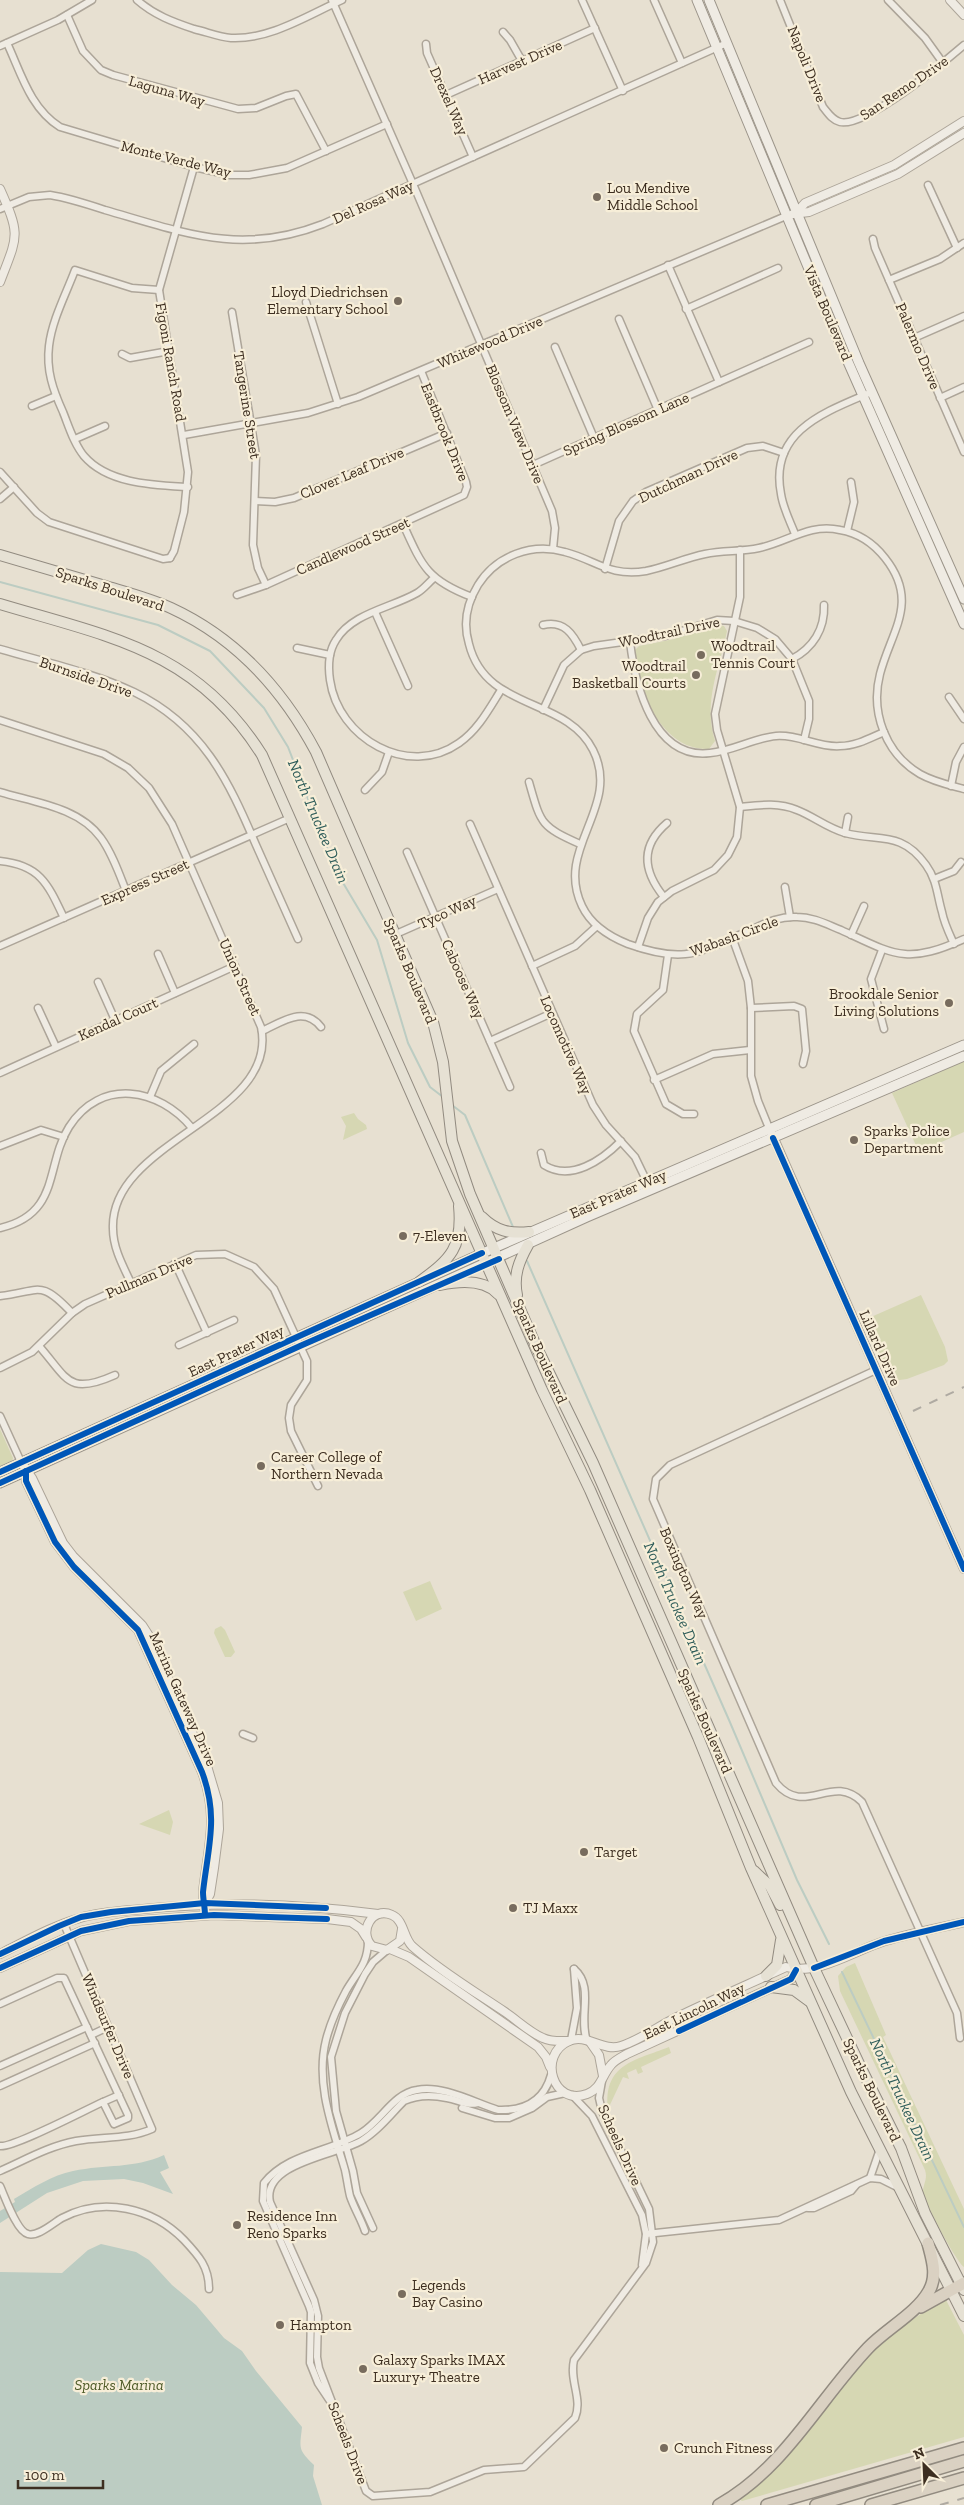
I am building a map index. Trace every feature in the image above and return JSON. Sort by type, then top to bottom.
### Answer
[{"type":"highway","points":[[719,2505],[750,2484],[779,2457],[857,2361],[891,2327],[922,2301],[932,2285],[934,2266],[928,2243]]},
{"type":"highway","points":[[891,2327],[960,2286]]},
{"type":"highway","points":[[767,2505],[964,2446]]},
{"type":"highway","points":[[816,2505],[964,2462]]},
{"type":"highway","points":[[871,2505],[964,2478]]},
{"type":"main road","name":"Vista Boulevard","points":[[697,0],[862,395],[964,624]]},
{"type":"main road","name":"Vista Boulevard","points":[[709,0],[796,213],[964,599]]},
{"type":"main road","name":"Sparks Boulevard","points":[[0,555],[141,596],[170,608],[225,640],[252,664],[288,704],[316,752],[433,1022],[446,1086],[450,1126],[460,1168],[479,1214],[567,1411],[593,1463],[814,1968],[868,2084],[902,2148],[925,2213],[960,2286],[964,2316]]},
{"type":"main road","name":"Sparks Boulevard","points":[[0,604],[127,642],[165,660],[204,686],[232,714],[254,742],[272,774],[527,1355],[636,1596],[725,1799],[751,1868],[796,1970],[901,2191],[928,2243],[960,2286]]},
{"type":"main road","name":"East Prater Way","points":[[0,1472],[298,1342],[440,1285],[499,1259],[769,1128],[964,1045]]},
{"type":"main road","name":"East Prater Way","points":[[0,1483],[298,1342],[419,1282],[529,1232],[773,1138],[964,1056]]},
{"type":"main road","points":[[419,1282],[442,1264],[458,1244],[460,1223],[458,1198]]},
{"type":"main road","points":[[479,1214],[498,1229],[518,1233],[529,1232]]},
{"type":"main road","points":[[520,1308],[516,1278],[518,1265],[528,1245]]},
{"type":"main road","points":[[440,1285],[463,1282],[488,1286],[504,1302]]},
{"type":"main road","points":[[527,1355],[534,1358],[553,1396],[567,1411]]},
{"type":"main road","points":[[636,1596],[649,1609],[687,1698],[705,1720]]},
{"type":"main road","points":[[751,1868],[770,1886],[806,1962],[814,1968]]},
{"type":"main road","points":[[766,1976],[777,1965],[781,1950],[781,1937]]},
{"type":"main road","points":[[772,1988],[794,1990],[812,2003]]},
{"type":"street","points":[[0,46],[67,15],[92,0]]},
{"type":"street","points":[[137,0],[152,12],[176,23],[220,36],[241,38],[273,31],[333,2],[342,0]]},
{"type":"street","points":[[582,0],[623,91]]},
{"type":"street","points":[[654,0],[682,64]]},
{"type":"street","name":"Napoli Drive","points":[[780,0],[823,107],[832,118],[840,122]]},
{"type":"street","points":[[888,0],[925,38],[943,62]]},
{"type":"street","points":[[950,0],[964,15]]},
{"type":"street","name":"Blossom View Drive","points":[[333,2],[533,465],[554,519],[553,549]]},
{"type":"street","name":"Laguna Way","points":[[67,15],[88,58],[108,74],[238,109],[256,108],[296,94],[326,151]]},
{"type":"street","name":"Harvest Drive","points":[[446,95],[595,28]]},
{"type":"street","points":[[503,32],[522,61]]},
{"type":"street","name":"Del Rosa Way","points":[[4,208],[29,197],[50,195],[175,230],[230,240],[277,238],[316,227],[623,91],[727,42]]},
{"type":"street","name":"Monte Verde Way","points":[[7,43],[33,101],[52,122],[68,130],[194,167],[230,175],[261,174],[287,168],[387,124]]},
{"type":"street","name":"Drexel Way","points":[[426,44],[428,53],[473,157]]},
{"type":"street","name":"San Remo Drive","points":[[840,122],[854,122],[866,117],[964,45]]},
{"type":"street","points":[[796,213],[805,203],[902,161],[964,121]]},
{"type":"street","points":[[786,216],[809,212],[898,174],[964,133]]},
{"type":"street","name":"Figoni Ranch Road","points":[[14,487],[37,513],[53,524],[171,560],[182,521],[188,486],[184,435],[159,290],[194,167]]},
{"type":"street","points":[[928,185],[957,248]]},
{"type":"street","points":[[0,189],[4,208],[14,221],[16,235],[0,282]]},
{"type":"street","name":"Whitewood Drive","points":[[184,435],[308,413],[338,404],[421,372],[786,216]]},
{"type":"street","name":"Palermo Drive","points":[[874,239],[889,280],[964,452]]},
{"type":"street","points":[[889,280],[940,259],[964,243]]},
{"type":"street","points":[[668,265],[719,382]]},
{"type":"street","points":[[686,309],[778,268]]},
{"type":"street","points":[[159,290],[132,288],[75,270],[49,344],[48,367],[56,396],[74,440],[84,456],[106,472],[144,484],[188,486]]},
{"type":"street","points":[[306,302],[338,404]]},
{"type":"street","name":"Tangerine Street","points":[[232,312],[256,455],[253,545],[256,562],[266,585]]},
{"type":"street","points":[[914,338],[964,316]]},
{"type":"street","points":[[619,319],[658,410]]},
{"type":"street","name":"Spring Blossom Lane","points":[[533,465],[810,342]]},
{"type":"street","points":[[556,347],[594,438]]},
{"type":"street","points":[[122,354],[130,358],[169,351]]},
{"type":"street","name":"Eastbrook Drive","points":[[421,372],[466,482],[467,492]]},
{"type":"street","points":[[940,398],[964,386]]},
{"type":"street","points":[[795,534],[780,489],[780,473],[784,453],[795,434],[809,422],[872,391]]},
{"type":"street","points":[[32,406],[56,396]]},
{"type":"street","points":[[74,440],[105,426]]},
{"type":"street","name":"Clover Leaf Drive","points":[[255,501],[275,502],[294,498],[447,433]]},
{"type":"street","name":"Dutchman Drive","points":[[606,569],[622,514],[639,496],[748,448],[763,446],[784,453]]},
{"type":"street","points":[[0,472],[14,487],[0,499]]},
{"type":"street","points":[[847,532],[854,502],[851,482]]},
{"type":"street","name":"Candlewood Street","points":[[237,595],[266,585],[457,500],[467,492]]},
{"type":"street","points":[[403,524],[421,562],[434,578],[452,589],[472,597]]},
{"type":"street","name":"Wabash Circle","points":[[964,789],[930,780],[910,767],[894,750],[884,732],[878,711],[877,689],[882,667],[899,624],[900,591],[894,572],[883,555],[867,541],[847,532],[826,528],[795,534],[762,548],[709,553],[643,571],[620,572],[606,569],[573,554],[553,549],[522,551],[504,559],[482,579],[472,597],[466,626],[470,648],[478,668],[501,690],[560,717],[578,729],[591,746],[599,765],[600,796],[580,844],[575,864],[575,883],[580,903],[597,926],[614,938],[668,955],[696,952],[771,921],[790,917],[812,918],[882,950],[902,955],[919,955],[964,940]]},
{"type":"street","points":[[638,947],[648,918],[664,897],[706,876],[721,863],[737,837],[740,807],[723,751],[715,714],[740,597],[740,550]]},
{"type":"street","points":[[434,578],[418,593],[347,626],[336,640],[330,655],[330,685],[339,709],[361,736],[389,752],[422,756],[450,749],[474,730],[501,690]]},
{"type":"street","points":[[792,659],[804,652],[812,644],[824,617],[824,605]]},
{"type":"street","points":[[375,612],[408,686]]},
{"type":"street","name":"Woodtrail Drive","points":[[581,650],[594,646],[665,636],[712,621],[734,621],[757,628],[775,639],[792,659],[808,702],[809,719],[804,740]]},
{"type":"street","points":[[542,710],[564,665],[581,650],[568,629],[555,624],[543,626]]},
{"type":"street","points":[[630,642],[637,686],[663,735],[673,744],[687,751],[704,754],[723,751],[777,736],[839,746],[855,744],[884,732]]},
{"type":"street","points":[[297,648],[330,655]]},
{"type":"street","name":"Burnside Drive","points":[[0,649],[116,685],[148,699],[189,730],[214,758],[232,789],[298,938]]},
{"type":"street","points":[[949,697],[964,719]]},
{"type":"street","name":"Union Street","points":[[0,720],[90,748],[128,768],[158,799],[189,863],[262,1031],[262,1053],[252,1078],[239,1092],[136,1173],[118,1198],[113,1218],[114,1239],[131,1283]]},
{"type":"street","points":[[951,786],[956,762],[964,747]]},
{"type":"street","points":[[365,790],[382,772],[389,752]]},
{"type":"street","points":[[529,782],[539,815],[546,826],[580,844]]},
{"type":"street","points":[[0,792],[68,812],[86,822],[106,845],[126,891]]},
{"type":"street","points":[[740,807],[767,804],[787,806],[845,833],[886,838],[903,845],[920,857],[934,879],[944,919],[954,944]]},
{"type":"street","points":[[845,833],[848,817]]},
{"type":"street","name":"Express Street","points":[[0,946],[290,818]]},
{"type":"street","points":[[664,897],[651,879],[647,860],[658,830],[667,823]]},
{"type":"street","name":"Locomotive Way","points":[[470,824],[593,1106],[606,1126],[635,1157],[649,1186]]},
{"type":"street","name":"Caboose Way","points":[[407,852],[510,1087]]},
{"type":"street","points":[[0,861],[27,866],[40,876],[52,892],[64,918]]},
{"type":"street","points":[[934,879],[954,871],[961,862]]},
{"type":"street","points":[[785,887],[790,917]]},
{"type":"street","name":"Tyco Way","points":[[396,934],[498,890]]},
{"type":"street","points":[[851,935],[864,906]]},
{"type":"street","points":[[532,966],[575,946],[597,926]]},
{"type":"street","name":"Lillard Drive","points":[[732,937],[745,968],[751,1008],[750,1050],[754,1089],[773,1138],[964,1569]]},
{"type":"street","points":[[882,950],[871,979],[884,1029]]},
{"type":"street","points":[[158,954],[175,993]]},
{"type":"street","points":[[668,955],[663,990],[655,1000],[640,1010],[634,1025],[636,1037],[654,1080],[670,1108],[683,1114],[694,1114]]},
{"type":"street","name":"Kendal Court","points":[[0,1072],[235,966]]},
{"type":"street","points":[[98,982],[116,1020]]},
{"type":"street","points":[[751,1008],[794,1006],[802,1009],[806,1051],[803,1064]]},
{"type":"street","points":[[38,1008],[56,1047]]},
{"type":"street","points":[[490,1041],[552,1013]]},
{"type":"street","points":[[262,1031],[297,1016],[308,1017],[321,1027]]},
{"type":"street","points":[[150,1097],[161,1071],[194,1044]]},
{"type":"street","points":[[654,1080],[713,1054],[750,1050]]},
{"type":"street","points":[[0,1228],[21,1220],[42,1200],[51,1182],[64,1137],[77,1116],[102,1099],[130,1094],[150,1097],[176,1110],[192,1128]]},
{"type":"street","points":[[0,1146],[42,1130],[64,1137]]},
{"type":"street","points":[[541,1153],[544,1165],[549,1168],[559,1170],[578,1169],[603,1158],[621,1142]]},
{"type":"street","name":"Pullman Drive","points":[[0,1368],[23,1357],[39,1346],[72,1313],[86,1304],[175,1263],[206,1253],[225,1254],[245,1261],[268,1281],[307,1361],[308,1374],[305,1386],[291,1405],[289,1424],[312,1477],[318,1486]]},
{"type":"street","points":[[175,1263],[207,1333]]},
{"type":"street","points":[[0,1296],[44,1289],[55,1295],[72,1313]]},
{"type":"street","points":[[180,1345],[234,1320]]},
{"type":"street","points":[[39,1346],[73,1383],[90,1385],[115,1375]]},
{"type":"street","name":"Boxington Way","points":[[876,1370],[670,1465],[656,1479],[653,1499],[776,1783],[786,1792],[798,1797],[814,1796],[826,1791],[839,1790],[858,1797],[866,1807],[957,2013],[960,2038]]},
{"type":"street","points":[[0,1416],[22,1462]]},
{"type":"street","name":"Marina Gateway Drive","points":[[22,1462],[26,1471],[26,1481],[55,1542],[74,1567],[118,1607],[138,1630],[202,1772],[210,1795],[212,1808],[211,1846],[203,1894],[205,1916]]},
{"type":"street","points":[[243,1734],[254,1738]]},
{"type":"street","points":[[0,1954],[81,1917],[111,1912],[204,1903],[326,1908],[388,1914],[395,1917],[410,1944],[537,2035],[550,2040],[577,2039],[589,2041]]},
{"type":"street","points":[[365,2231],[337,2146],[324,2089],[323,2061],[326,2040],[345,1992],[367,1959],[368,1923],[378,1914]]},
{"type":"street","points":[[0,1968],[90,1928],[129,1921],[205,1916],[326,1919],[351,1922],[361,1929],[375,1948],[389,1949],[409,1956],[538,2047],[546,2058],[560,2089],[568,2094]]},
{"type":"street","name":"East Lincoln Way","points":[[589,2041],[610,2047],[624,2045],[675,2018],[786,1967],[796,1970],[814,1968],[881,1942],[964,1922]]},
{"type":"street","name":"Windsurfer Drive","points":[[0,2171],[60,2145],[89,2139],[126,2138],[152,2129],[64,1924]]},
{"type":"street","points":[[373,2228],[354,2194],[346,2144],[336,2111],[332,2080],[333,2048],[345,2013],[365,1974],[373,1962],[400,1941],[402,1929]]},
{"type":"street","points":[[333,2406],[313,2374],[310,2364],[311,2312],[293,2262],[278,2230],[274,2227],[263,2201],[264,2183],[280,2167],[346,2144],[363,2132],[401,2096],[419,2093],[449,2093],[498,2110],[518,2109],[543,2093],[547,2090],[557,2051],[570,2040],[577,2008],[574,1969],[579,1974],[585,1989],[586,2003],[583,2021],[589,2041],[599,2055],[603,2079],[594,2090],[587,2094],[547,2097],[519,2114],[495,2118],[419,2093]]},
{"type":"street","name":"East Lincoln Way","points":[[603,2079],[610,2065],[627,2054],[791,1979],[796,1970]]},
{"type":"street","points":[[0,2004],[61,1977],[64,1978],[128,2118],[114,2124],[111,2122],[103,2102]]},
{"type":"street","points":[[0,2066],[87,2026]]},
{"type":"street","points":[[91,2035],[108,2027]]},
{"type":"street","points":[[0,2086],[94,2043]]},
{"type":"street","name":"Scheels Drive","points":[[337,2146],[274,2179],[269,2189],[270,2202],[293,2262],[316,2306],[318,2363],[333,2406],[359,2466],[366,2491],[373,2496],[430,2492],[484,2470],[524,2467],[574,2418],[578,2406],[572,2377],[574,2360],[650,2254],[654,2234],[649,2209],[602,2112],[599,2098],[603,2079]]},
{"type":"street","name":"Scheels Drive","points":[[568,2094],[592,2116],[642,2214],[646,2234],[642,2265]]},
{"type":"street","points":[[0,2146],[5,2147],[119,2095]]},
{"type":"street","points":[[435,2098],[447,2098],[469,2106],[478,2103]]},
{"type":"street","points":[[870,2178],[880,2149]]},
{"type":"street","points":[[646,2234],[768,2223],[806,2208],[870,2178],[892,2182],[901,2191]]},
{"type":"street","points":[[0,2186],[21,2230],[28,2234],[35,2233],[62,2218],[82,2210],[112,2207],[134,2210],[168,2226],[190,2246],[207,2268],[209,2289]]},
{"type":"green space","points":[[719,625],[724,626],[727,631],[711,699],[712,726],[715,741],[709,749],[692,747],[678,740],[665,729],[655,715],[646,699],[640,682],[635,650],[639,646],[674,639]]},
{"type":"green space","points":[[964,1061],[964,1132],[919,1152],[892,1093]]},
{"type":"green space","points":[[354,1113],[366,1125],[367,1129],[343,1140],[346,1126],[341,1117]]},
{"type":"green space","points":[[921,1295],[945,1347],[948,1361],[944,1365],[907,1379],[892,1381],[886,1375],[862,1321]]},
{"type":"green space","points":[[0,1429],[13,1458],[12,1462],[0,1469]]},
{"type":"green space","points":[[430,1581],[442,1609],[416,1621],[403,1592]]},
{"type":"green space","points":[[221,1626],[225,1630],[235,1652],[231,1657],[225,1657],[214,1633],[215,1629]]},
{"type":"green space","points":[[169,1810],[173,1822],[170,1835],[139,1824]]},
{"type":"green space","points":[[855,1963],[886,2035],[883,2037],[964,2209],[964,2267],[934,2219],[923,2192],[926,2176],[925,2170],[840,1991],[838,1976],[846,1967]]},
{"type":"green space","points":[[669,2047],[671,2053],[641,2067],[643,2072],[638,2074],[636,2069],[627,2073],[629,2079],[623,2077],[608,2109],[608,2094],[616,2073],[634,2060]]},
{"type":"green space","points":[[945,2298],[964,2335],[964,2437],[742,2501],[739,2499],[758,2483],[792,2448],[869,2356],[906,2325]]},
{"type":"shaded area","points":[[164,2155],[169,2168],[160,2172],[173,2194],[143,2183],[124,2179],[83,2181],[47,2193],[0,2223],[0,2211],[15,2202],[14,2199],[43,2182],[73,2171],[130,2164]]},
{"type":"shaded area","name":"Sparks Marina","points":[[101,2244],[136,2252],[149,2260],[172,2285],[196,2305],[224,2338],[242,2351],[302,2427],[301,2448],[314,2465],[313,2476],[322,2505],[0,2505],[0,2272],[62,2273],[88,2250]]},
{"type":"waterway","name":"North Truckee Drain","points":[[0,582],[158,625],[210,651],[264,708],[288,747],[336,871],[377,940],[408,1043],[430,1087],[443,1097]]},
{"type":"waterway","name":"North Truckee Drain","points":[[452,1105],[465,1115],[513,1227]]},
{"type":"waterway","name":"North Truckee Drain","points":[[527,1261],[729,1720],[797,1880],[829,1944]]},
{"type":"waterway","name":"North Truckee Drain","points":[[842,1972],[964,2227]]},
{"type":"railway","points":[[913,1411],[964,1387]]},
{"type":"railway","points":[[940,2505],[964,2498]]},
{"type":"cycle path","points":[[773,1138],[964,1569]]},
{"type":"cycle path","points":[[0,1472],[482,1253]]},
{"type":"cycle path","points":[[0,1483],[300,1346],[499,1259]]},
{"type":"cycle path","points":[[26,1471],[26,1481],[55,1542],[74,1567],[138,1630],[202,1772],[210,1803],[211,1818],[211,1832],[203,1892],[205,1915]]},
{"type":"cycle path","points":[[0,1954],[81,1917],[111,1912],[205,1903],[326,1908]]},
{"type":"cycle path","points":[[0,1968],[81,1931],[129,1921],[214,1915],[327,1919]]},
{"type":"cycle path","points":[[814,1968],[884,1941],[964,1922]]},
{"type":"cycle path","points":[[679,2031],[791,1979],[796,1970]]},
{"type":"place","name":"Lou Mendive Middle School","points":[[597,197]]},
{"type":"place","name":"Lloyd Diedrichsen Elementary School","points":[[398,301]]},
{"type":"place","name":"Woodtrail Tennis Court","points":[[701,655]]},
{"type":"place","name":"Woodtrail Basketball Courts","points":[[696,675]]},
{"type":"place","name":"Brookdale Senior Living Solutions","points":[[949,1003]]},
{"type":"place","name":"Sparks Police Department","points":[[854,1140]]},
{"type":"place","name":"7-Eleven","points":[[403,1236]]},
{"type":"place","name":"Career College of Northern Nevada","points":[[261,1466]]},
{"type":"place","name":"Target","points":[[584,1852]]},
{"type":"place","name":"TJ Maxx","points":[[513,1908]]},
{"type":"place","name":"Residence Inn Reno Sparks","points":[[237,2225]]},
{"type":"place","name":"Legends Bay Casino","points":[[402,2294]]},
{"type":"place","name":"Hampton","points":[[280,2325]]},
{"type":"place","name":"Galaxy Sparks IMAX Luxury+ Theatre","points":[[363,2369]]},
{"type":"place","name":"Crunch Fitness","points":[[664,2448]]}]
